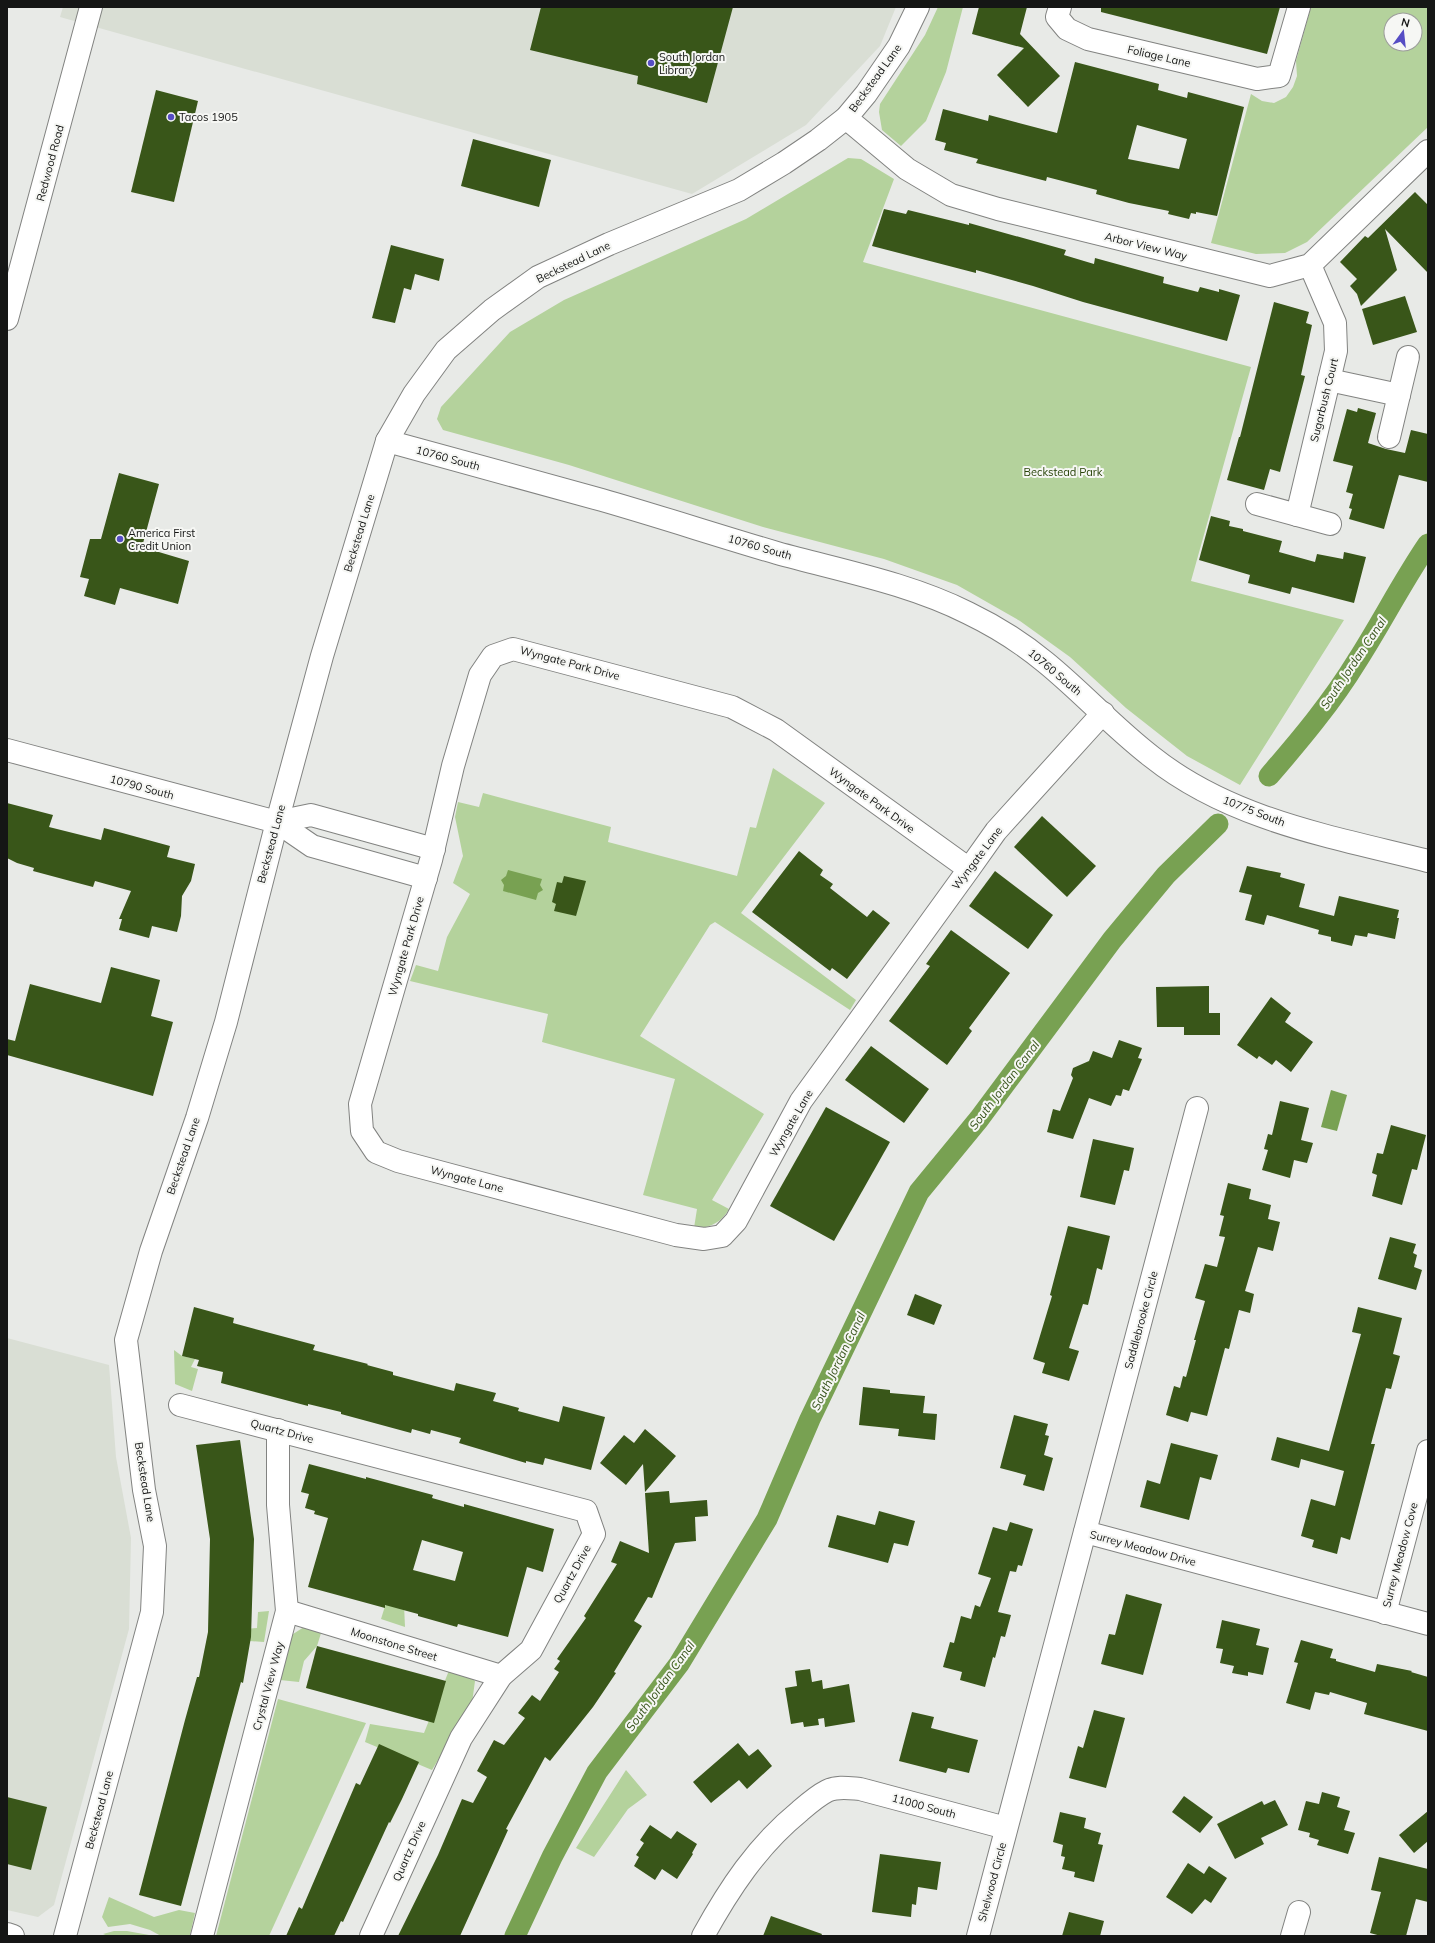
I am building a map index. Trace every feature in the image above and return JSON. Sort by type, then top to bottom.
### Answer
[{"type":"street","name":"Redwood Road","points":[[7,319],[91,7]]},
{"type":"street","name":"Beckstead Lane","points":[[65,1936],[152,1612],[155,1546],[144,1490],[126,1340],[151,1251],[213,1065],[322,656],[387,441],[414,394],[446,350],[492,310],[526,285],[538,277],[608,244],[739,190],[784,163],[818,140],[846,118],[866,94],[899,46],[918,7]]},
{"type":"street","name":"Foliage Lane","points":[[1060,7],[1057,17],[1067,30],[1088,39],[1257,79],[1279,76],[1299,7]]},
{"type":"street","name":"Arbor View Way","points":[[846,118],[907,169],[951,195],[998,209],[1270,276],[1310,264],[1424,162]]},
{"type":"street","name":"Sugarbush Court","points":[[1297,515],[1336,351],[1335,323],[1310,264]]},
{"type":"street","points":[[1389,437],[1408,357]]},
{"type":"street","points":[[1329,380],[1399,395]]},
{"type":"street","name":"10760 South","points":[[387,441],[604,501],[778,553],[887,582],[928,596],[968,613],[1006,634],[1044,660],[1103,713]]},
{"type":"street","points":[[1257,504],[1330,524]]},
{"type":"street","name":"Wyngate Park Drive","points":[[362,1131],[360,1104],[434,849],[452,766],[480,675],[493,656],[513,649],[732,706],[776,730],[969,869]]},
{"type":"street","name":"10775 South","points":[[1103,713],[1152,757],[1177,775],[1231,804],[1259,816],[1295,827],[1428,861]]},
{"type":"street","name":"Wyngate Lane","points":[[362,1131],[376,1152],[398,1161],[676,1235],[704,1239],[722,1236],[736,1221],[801,1101],[996,831],[1103,713]]},
{"type":"street","name":"10790 South","points":[[7,750],[277,822],[312,846],[426,878]]},
{"type":"street","name":"10790 South","points":[[277,822],[311,815],[434,849]]},
{"type":"street","name":"Saddlebrooke Circle","points":[[1085,1532],[1198,1108]]},
{"type":"street","name":"Quartz Drive","points":[[180,1405],[586,1511],[594,1534],[530,1650],[501,1676],[461,1738],[371,1936]]},
{"type":"street","name":"Crystal View Way","points":[[202,1936],[287,1611],[278,1505],[278,1430]]},
{"type":"street","name":"Surrey Meadow Cove","points":[[1385,1613],[1428,1451]]},
{"type":"street","name":"Surrey Meadow Drive","points":[[1006,1828],[1085,1532],[1428,1624]]},
{"type":"street","name":"Moonstone Street","points":[[287,1611],[501,1676]]},
{"type":"street","name":"11000 South","points":[[702,1936],[724,1897],[752,1858],[783,1825],[827,1791],[840,1787],[860,1789],[1006,1828]]},
{"type":"street","name":"Shelwood Circle","points":[[978,1936],[1006,1828]]},
{"type":"street","points":[[1292,1936],[1299,1912]]},
{"type":"street","points":[[7,1934],[13,1936]]},
{"type":"shaded area","points":[[63,7],[896,7],[880,46],[806,125],[692,194],[60,17]]},
{"type":"shaded area","points":[[508,870],[542,879],[540,885],[543,890],[538,893],[536,900],[503,891],[504,885],[501,880],[506,876]]},
{"type":"shaded area","points":[[1331,1090],[1347,1095],[1337,1131],[1321,1127]]},
{"type":"shaded area","points":[[7,1338],[109,1365],[116,1457],[131,1538],[129,1629],[54,1905],[38,1917],[7,1910]]},
{"type":"green space","points":[[938,7],[963,7],[946,72],[926,121],[901,146],[882,130],[879,112],[880,104],[925,35]]},
{"type":"green space","points":[[1311,7],[1428,7],[1428,127],[1307,242],[1285,253],[1256,254],[1211,243],[1251,94],[1262,101],[1274,103],[1286,97],[1293,87],[1297,76],[1296,61]]},
{"type":"green space","name":"Beckstead Park","points":[[848,158],[861,159],[894,179],[863,262],[1251,367],[1191,581],[1344,620],[1240,785],[1187,756],[1126,708],[1070,657],[1020,621],[957,585],[884,559],[763,527],[569,465],[443,430],[437,419],[441,407],[510,332],[564,300],[746,219]]},
{"type":"green space","points":[[773,768],[825,803],[741,913],[856,1000],[850,1010],[715,922],[710,925],[640,1036],[764,1114],[712,1200],[729,1209],[726,1214],[719,1221],[710,1226],[694,1228],[697,1209],[643,1195],[675,1079],[542,1042],[548,1014],[410,981],[416,965],[438,971],[447,937],[470,894],[453,883],[463,856],[455,817],[458,802],[479,807],[483,793],[611,827],[608,842],[737,876],[750,827],[756,828]]},
{"type":"green space","points":[[174,1350],[182,1356],[195,1359],[191,1367],[198,1369],[192,1391],[175,1384]]},
{"type":"green space","points":[[387,1600],[404,1605],[405,1627],[381,1619]]},
{"type":"green space","points":[[269,1611],[264,1642],[236,1640],[236,1630],[257,1628],[258,1612]]},
{"type":"green space","points":[[304,1627],[322,1630],[317,1646],[304,1661],[299,1682],[280,1680],[290,1636]]},
{"type":"green space","points":[[450,1668],[466,1672],[475,1681],[472,1703],[432,1770],[365,1742],[370,1724],[424,1733]]},
{"type":"green space","points":[[278,1699],[366,1723],[269,1936],[216,1936]]},
{"type":"green space","points":[[626,1770],[647,1795],[628,1809],[594,1857],[576,1848]]},
{"type":"green space","points":[[109,1897],[154,1917],[179,1910],[195,1913],[190,1935],[161,1936],[150,1930],[130,1924],[108,1927],[102,1917]]},
{"type":"green space","points":[[114,1931],[127,1931],[149,1935],[108,1936],[103,1934]]},
{"type":"building","name":"South Jordan Library","points":[[541,7],[733,7],[707,103],[637,84],[638,76],[530,50]]},
{"type":"building","points":[[979,7],[1027,7],[1020,34],[1060,76],[1028,107],[997,75],[1024,48],[972,34]]},
{"type":"building","points":[[1101,7],[1280,7],[1267,54],[1101,12]]},
{"type":"building","points":[[1075,62],[1159,84],[1158,90],[1187,98],[1188,92],[1244,107],[1217,216],[1196,212],[1196,214],[1191,213],[1189,219],[1168,214],[1169,211],[1129,203],[1096,194],[1097,190],[1047,177],[1046,181],[976,163],[978,159],[944,150],[946,143],[935,140],[943,109],[988,121],[989,115],[1057,133]],"holes":[[[1137,125],[1187,139],[1179,169],[1128,159]]]},
{"type":"building","points":[[156,90],[198,101],[174,202],[131,192]]},
{"type":"building","points":[[473,139],[551,160],[539,207],[461,186]]},
{"type":"building","points":[[1415,192],[1428,205],[1428,273],[1385,229],[1397,270],[1361,306],[1357,294],[1350,286],[1357,279],[1340,262],[1365,236],[1368,238]]},
{"type":"building","points":[[884,209],[906,214],[908,210],[969,225],[969,223],[1066,250],[1064,255],[1094,264],[1095,258],[1164,277],[1163,283],[1198,292],[1200,287],[1219,292],[1219,289],[1240,295],[1227,341],[1083,302],[976,270],[976,273],[872,246]]},
{"type":"building","points":[[391,245],[444,259],[439,281],[415,274],[411,290],[404,288],[395,323],[372,318]]},
{"type":"building","points":[[1405,296],[1417,332],[1373,345],[1362,309]]},
{"type":"building","points":[[1274,302],[1309,312],[1306,323],[1312,325],[1301,375],[1305,376],[1280,472],[1270,469],[1264,490],[1227,480],[1240,437]]},
{"type":"building","points":[[1358,408],[1376,413],[1368,443],[1405,453],[1411,430],[1428,434],[1428,482],[1399,475],[1384,529],[1349,519],[1352,509],[1349,508],[1353,494],[1346,492],[1353,466],[1333,461],[1347,409],[1357,412]]},
{"type":"building","name":"America First Credit Union","points":[[119,473],[159,484],[142,547],[189,561],[178,604],[120,588],[115,605],[84,596],[89,579],[80,577],[90,539],[101,539]]},
{"type":"building","points":[[1211,516],[1230,521],[1229,526],[1243,529],[1243,531],[1282,541],[1279,552],[1315,562],[1317,554],[1343,559],[1344,552],[1366,557],[1354,603],[1292,587],[1290,594],[1248,583],[1250,575],[1199,560]]},
{"type":"building","points":[[7,803],[53,815],[49,827],[101,840],[104,828],[170,846],[167,857],[195,864],[191,881],[182,896],[181,916],[177,932],[152,926],[149,938],[119,930],[122,919],[119,919],[131,891],[95,881],[93,887],[74,882],[33,871],[34,868],[17,863],[7,858]]},
{"type":"building","points":[[1042,816],[1096,866],[1067,897],[1014,847]]},
{"type":"building","points":[[799,851],[823,870],[820,875],[833,884],[830,888],[867,917],[873,910],[890,923],[847,979],[832,968],[830,971],[752,912]]},
{"type":"building","points":[[1247,866],[1281,873],[1280,877],[1305,884],[1299,907],[1334,916],[1339,896],[1399,910],[1395,939],[1368,933],[1367,937],[1355,935],[1352,946],[1331,941],[1331,937],[1318,934],[1319,930],[1267,915],[1264,925],[1245,920],[1252,895],[1239,892]]},
{"type":"building","points":[[995,871],[1053,915],[1028,949],[969,906]]},
{"type":"building","points":[[564,876],[586,881],[576,916],[554,911],[556,904],[552,902],[557,882],[562,883]]},
{"type":"building","points":[[951,930],[1010,973],[969,1028],[972,1031],[947,1065],[889,1021],[930,966],[926,964]]},
{"type":"building","points":[[111,967],[160,980],[151,1016],[173,1022],[153,1096],[7,1055],[7,1039],[15,1041],[30,984],[101,1003]]},
{"type":"building","points":[[1209,986],[1209,1013],[1220,1013],[1220,1035],[1184,1035],[1184,1027],[1157,1027],[1156,987]]},
{"type":"building","points":[[1271,997],[1291,1013],[1285,1022],[1313,1042],[1291,1072],[1276,1060],[1272,1065],[1259,1056],[1257,1059],[1237,1045]]},
{"type":"building","points":[[1119,1040],[1142,1048],[1138,1058],[1142,1059],[1129,1091],[1123,1089],[1121,1096],[1116,1095],[1111,1106],[1089,1098],[1073,1139],[1047,1132],[1053,1109],[1060,1111],[1073,1078],[1071,1075],[1073,1068],[1089,1061],[1093,1051],[1112,1058]]},
{"type":"building","points":[[871,1046],[929,1089],[904,1123],[845,1080]]},
{"type":"building","points":[[1280,1101],[1309,1108],[1301,1140],[1313,1143],[1307,1163],[1294,1160],[1290,1178],[1262,1170],[1268,1150],[1264,1149],[1268,1134],[1272,1135]]},
{"type":"building","points":[[826,1107],[890,1142],[834,1241],[770,1206]]},
{"type":"building","points":[[1391,1125],[1426,1135],[1417,1170],[1412,1169],[1402,1205],[1372,1196],[1377,1175],[1372,1173],[1377,1153],[1383,1154]]},
{"type":"building","points":[[1093,1139],[1134,1148],[1129,1171],[1124,1170],[1115,1205],[1080,1197]]},
{"type":"building","points":[[1228,1183],[1251,1189],[1249,1199],[1271,1205],[1268,1219],[1280,1222],[1273,1251],[1258,1247],[1245,1291],[1254,1294],[1250,1313],[1239,1310],[1229,1349],[1225,1348],[1207,1416],[1191,1412],[1188,1422],[1166,1415],[1174,1386],[1180,1388],[1183,1376],[1186,1377],[1196,1340],[1194,1340],[1205,1301],[1195,1298],[1205,1264],[1217,1267],[1225,1237],[1219,1236],[1224,1216],[1220,1215]]},
{"type":"building","points":[[1068,1226],[1110,1236],[1102,1270],[1097,1268],[1088,1305],[1083,1304],[1069,1348],[1079,1351],[1069,1381],[1042,1373],[1045,1363],[1033,1359],[1052,1296],[1050,1295]]},
{"type":"building","points":[[1390,1237],[1416,1244],[1413,1253],[1417,1255],[1414,1267],[1422,1270],[1416,1290],[1378,1279]]},
{"type":"building","points":[[915,1294],[942,1305],[934,1325],[907,1315]]},
{"type":"building","points":[[194,1307],[234,1318],[233,1323],[315,1345],[313,1350],[368,1364],[367,1365],[393,1372],[393,1375],[454,1391],[456,1383],[496,1393],[493,1401],[519,1408],[518,1411],[559,1422],[563,1406],[605,1417],[591,1470],[545,1458],[543,1465],[526,1461],[526,1463],[459,1443],[461,1438],[431,1430],[430,1434],[412,1429],[411,1433],[341,1414],[341,1412],[308,1404],[308,1406],[221,1383],[223,1372],[197,1366],[199,1360],[182,1356]]},
{"type":"building","points":[[1358,1307],[1402,1318],[1393,1354],[1400,1356],[1391,1389],[1386,1388],[1371,1444],[1375,1444],[1350,1540],[1341,1537],[1337,1554],[1312,1547],[1314,1540],[1301,1536],[1311,1499],[1335,1506],[1344,1471],[1301,1459],[1299,1468],[1271,1460],[1277,1437],[1329,1451],[1361,1334],[1352,1332]]},
{"type":"building","points":[[863,1387],[890,1390],[890,1393],[925,1396],[923,1413],[937,1414],[935,1440],[898,1436],[899,1429],[859,1425]]},
{"type":"building","points":[[1014,1415],[1048,1424],[1045,1435],[1049,1436],[1044,1455],[1053,1458],[1044,1491],[1023,1485],[1026,1475],[1000,1468]]},
{"type":"building","points":[[645,1429],[676,1456],[645,1492],[643,1464],[626,1485],[600,1463],[624,1435],[634,1443]]},
{"type":"building","points":[[240,1440],[254,1539],[251,1637],[243,1683],[241,1682],[181,1906],[139,1895],[185,1720],[197,1677],[199,1677],[208,1632],[210,1539],[196,1445]]},
{"type":"building","points":[[1171,1443],[1218,1455],[1211,1480],[1200,1477],[1189,1520],[1140,1507],[1147,1480],[1160,1484]]},
{"type":"building","points":[[309,1464],[366,1479],[366,1477],[433,1495],[432,1498],[464,1507],[464,1504],[554,1529],[543,1572],[527,1567],[508,1637],[458,1624],[457,1627],[385,1605],[385,1608],[308,1587],[328,1518],[314,1514],[315,1511],[305,1508],[309,1494],[301,1492]],"holes":[[[422,1540],[463,1552],[455,1581],[413,1570]]]},
{"type":"building","points":[[669,1491],[670,1503],[707,1500],[708,1516],[695,1517],[696,1541],[675,1543],[652,1598],[648,1597],[634,1621],[642,1626],[614,1672],[616,1673],[593,1707],[550,1761],[545,1757],[506,1829],[508,1830],[460,1936],[398,1936],[438,1855],[462,1799],[473,1803],[487,1777],[477,1771],[494,1740],[504,1745],[525,1718],[518,1713],[532,1695],[540,1701],[559,1672],[554,1669],[560,1661],[557,1659],[586,1618],[584,1616],[617,1564],[611,1562],[620,1541],[649,1553],[645,1493]]},
{"type":"building","points":[[879,1511],[915,1521],[908,1546],[894,1543],[888,1563],[828,1547],[837,1515],[875,1525]]},
{"type":"building","points":[[1010,1522],[1033,1529],[1022,1566],[1018,1565],[1016,1572],[1010,1571],[998,1612],[1011,1615],[1005,1637],[1001,1636],[995,1658],[993,1657],[985,1687],[960,1680],[962,1672],[943,1667],[950,1642],[954,1643],[961,1616],[971,1619],[975,1605],[980,1607],[991,1578],[978,1574],[993,1527],[1007,1531]]},
{"type":"building","points":[[1126,1594],[1162,1604],[1143,1675],[1101,1664],[1109,1634],[1115,1635]]},
{"type":"building","points":[[1222,1620],[1260,1629],[1256,1645],[1269,1648],[1263,1675],[1248,1672],[1248,1676],[1232,1673],[1234,1666],[1220,1663],[1223,1649],[1216,1648]]},
{"type":"building","points":[[1301,1640],[1333,1649],[1330,1658],[1336,1659],[1336,1661],[1375,1672],[1377,1664],[1412,1671],[1411,1672],[1428,1677],[1428,1731],[1364,1714],[1367,1703],[1330,1692],[1329,1695],[1315,1692],[1310,1710],[1286,1703],[1298,1663],[1294,1662]]},
{"type":"building","points":[[317,1646],[446,1681],[434,1723],[306,1688]]},
{"type":"building","points":[[810,1669],[812,1682],[822,1680],[823,1689],[849,1684],[855,1722],[825,1727],[824,1718],[818,1719],[819,1725],[804,1727],[803,1722],[791,1724],[785,1688],[797,1686],[795,1671]]},
{"type":"building","points":[[1094,1710],[1125,1718],[1106,1788],[1069,1778],[1078,1746],[1083,1748]]},
{"type":"building","points":[[912,1712],[934,1717],[931,1728],[978,1740],[969,1773],[948,1768],[946,1773],[899,1761]]},
{"type":"building","points":[[738,1743],[749,1756],[758,1749],[772,1766],[747,1789],[739,1780],[711,1803],[693,1782]]},
{"type":"building","points":[[379,1744],[419,1762],[390,1823],[389,1822],[343,1922],[341,1921],[334,1936],[286,1936],[299,1907],[302,1909],[356,1783],[360,1785]]},
{"type":"building","points":[[1322,1792],[1340,1797],[1337,1807],[1350,1811],[1344,1830],[1355,1833],[1348,1854],[1317,1845],[1319,1840],[1309,1837],[1310,1833],[1298,1830],[1306,1801],[1319,1804]]},
{"type":"building","points":[[1184,1796],[1213,1817],[1200,1833],[1172,1812]]},
{"type":"building","points":[[7,1797],[47,1807],[31,1870],[7,1864]]},
{"type":"building","points":[[1275,1800],[1288,1825],[1261,1838],[1264,1844],[1235,1859],[1217,1824],[1262,1801],[1264,1805]]},
{"type":"building","points":[[1428,1811],[1428,1841],[1414,1853],[1399,1835]]},
{"type":"building","points":[[1060,1812],[1086,1818],[1084,1828],[1101,1833],[1098,1844],[1103,1845],[1094,1882],[1074,1877],[1075,1872],[1062,1869],[1065,1857],[1061,1856],[1063,1845],[1053,1842]]},
{"type":"building","points":[[650,1825],[671,1839],[677,1831],[697,1844],[692,1853],[693,1854],[677,1879],[662,1869],[655,1880],[634,1866],[639,1857],[636,1855],[644,1843],[640,1840]]},
{"type":"building","points":[[880,1854],[941,1862],[937,1890],[918,1887],[916,1905],[912,1904],[911,1917],[872,1912]]},
{"type":"building","points":[[1379,1857],[1428,1869],[1428,1902],[1416,1899],[1406,1936],[1381,1936],[1370,1933],[1381,1892],[1371,1890]]},
{"type":"building","points":[[1188,1863],[1204,1874],[1209,1866],[1227,1878],[1211,1903],[1205,1899],[1192,1914],[1166,1897]]},
{"type":"building","points":[[1069,1912],[1104,1921],[1100,1936],[1062,1936]]},
{"type":"building","points":[[771,1916],[822,1934],[821,1936],[763,1936]]},
{"type":"waterway","name":"South Jordan Canal","points":[[1269,776],[1304,735],[1337,691],[1428,544]]},
{"type":"waterway","name":"South Jordan Canal","points":[[515,1936],[552,1857],[597,1772],[679,1664],[767,1519],[810,1419],[919,1192],[979,1119],[1112,940],[1166,875],[1218,824]]},
{"type":"place","name":"South Jordan Library","points":[[651,63]]},
{"type":"place","name":"Tacos 1905","points":[[171,117]]},
{"type":"place","name":"America First Credit Union","points":[[120,539]]}]
